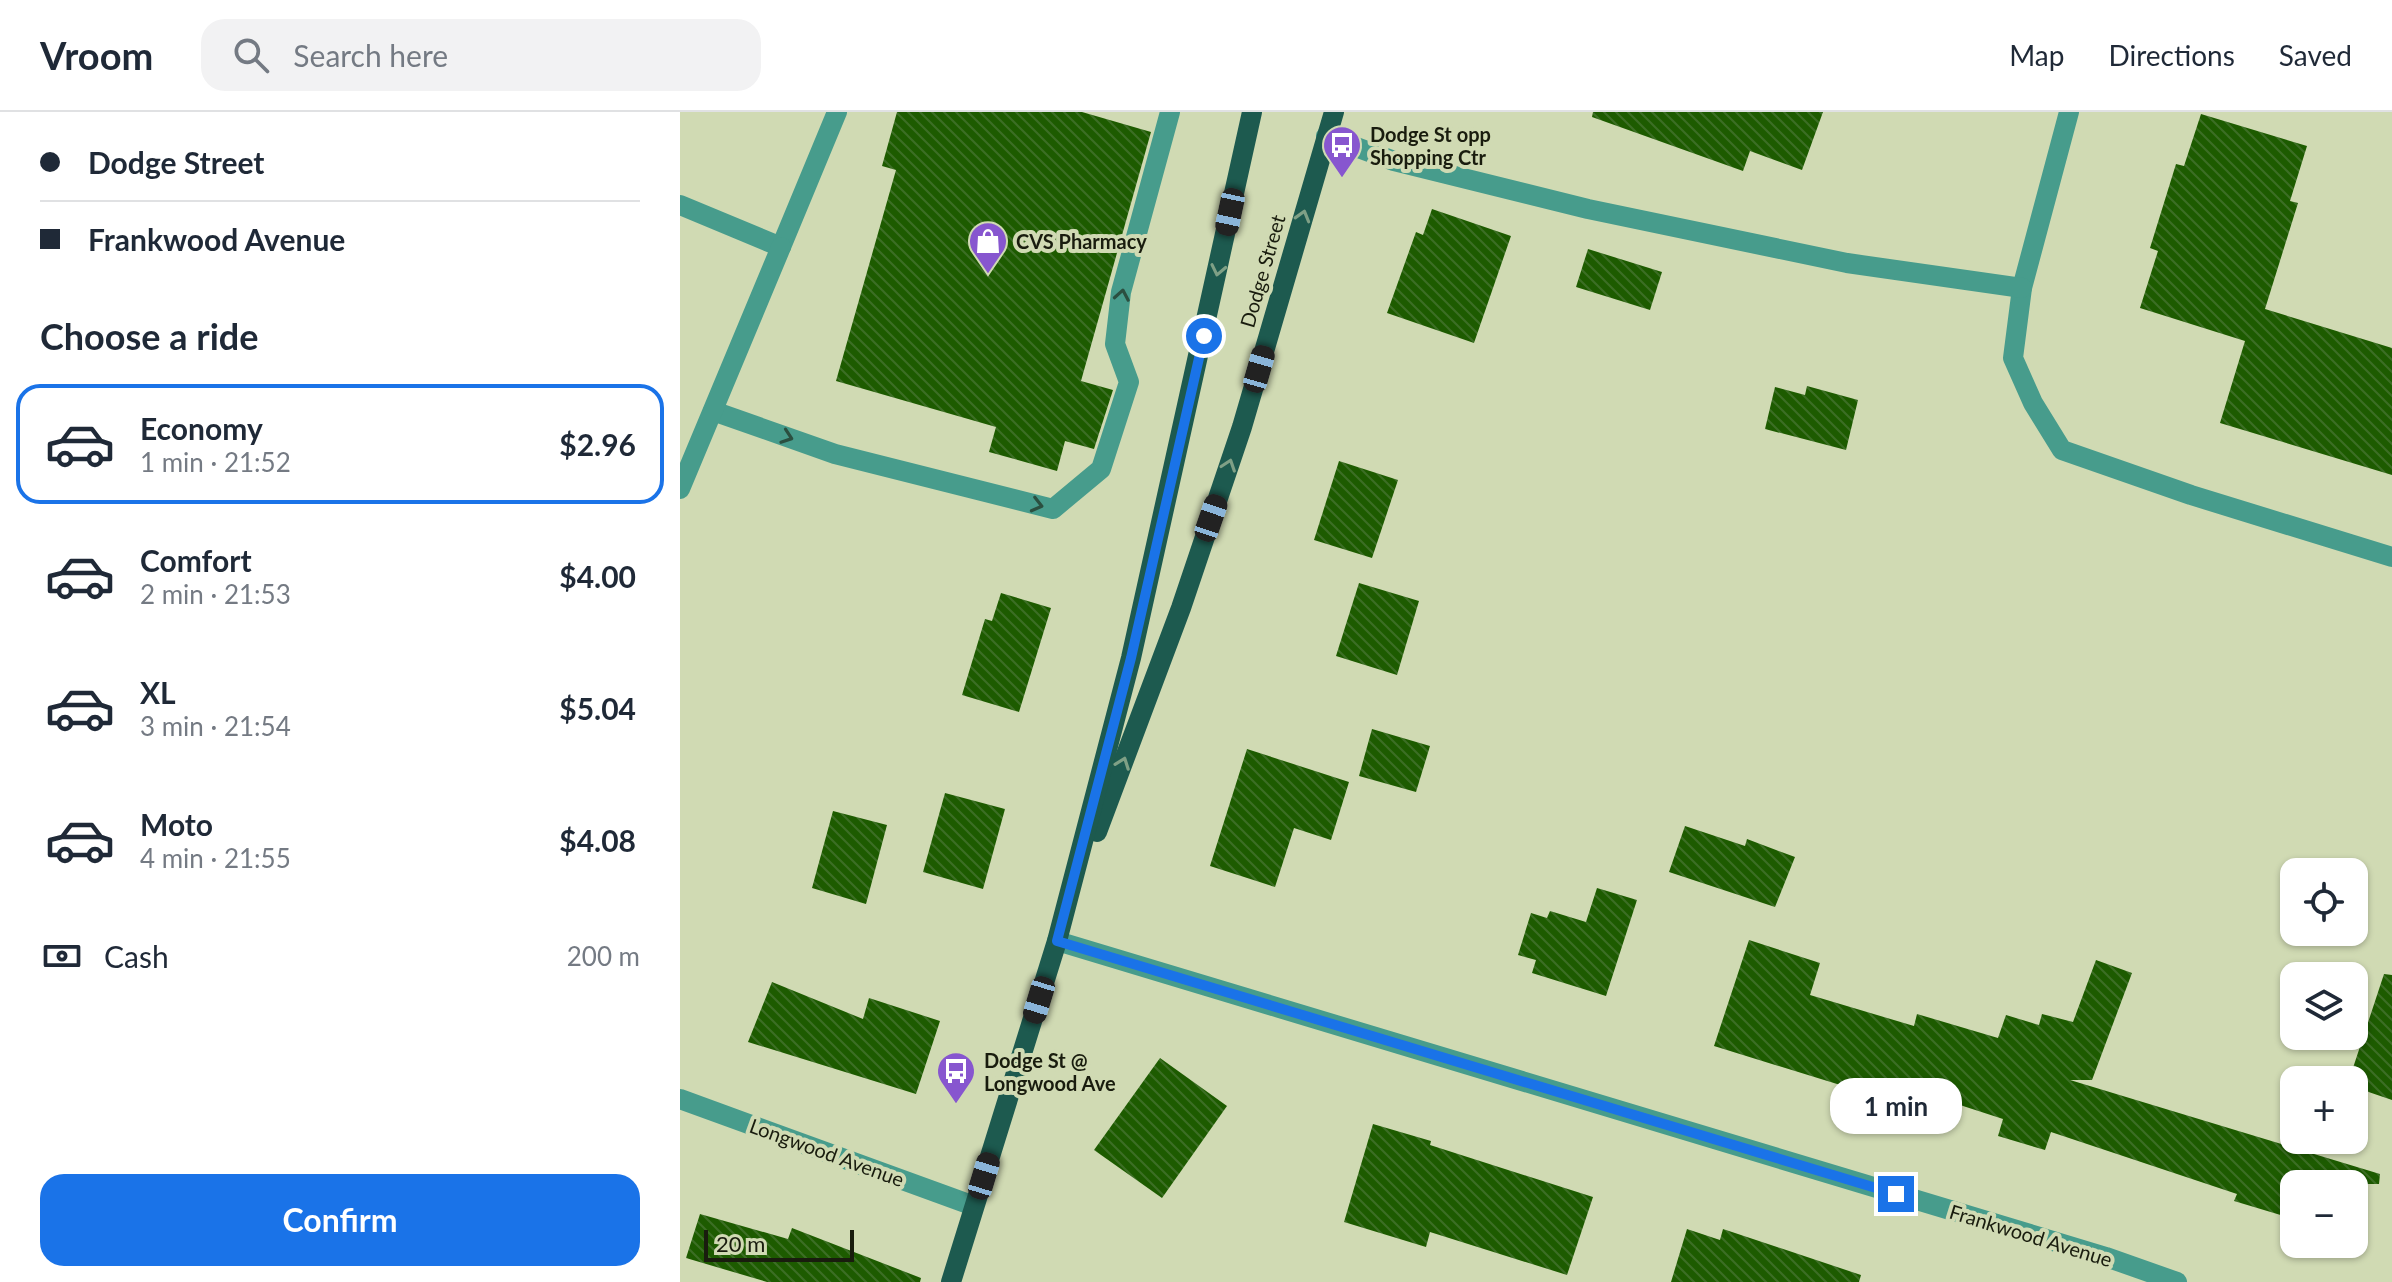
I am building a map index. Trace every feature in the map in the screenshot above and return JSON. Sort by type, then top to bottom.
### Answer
[{"type":"main road","name":"Dodge Street","points":[[951,1282],[1057,941],[1131,658],[1252,112]]},
{"type":"main road","name":"Dodge Street","points":[[1057,941],[1181,608],[1237,442],[1334,112]]},
{"type":"street","points":[[680,489],[837,112]]},
{"type":"street","points":[[713,411],[835,454],[1053,509],[1101,469],[1129,382],[1115,344],[1121,292],[1170,112]]},
{"type":"street","points":[[2069,112],[2022,288],[2013,358],[2033,403],[2062,450],[2191,495],[2392,557]]},
{"type":"street","points":[[1326,136],[1394,161],[1588,209],[1847,263],[2022,288]]},
{"type":"street","points":[[680,205],[781,247]]},
{"type":"street","name":"Frankwood Avenue","points":[[1057,941],[2106,1257],[2177,1282]]},
{"type":"street","name":"Longwood Avenue","points":[[680,1099],[974,1206]]},
{"type":"building","name":"CVS Pharmacy","points":[[897,112],[1082,112],[1151,132],[1081,381],[1113,390],[1094,449],[1065,441],[1057,471],[989,452],[996,427],[836,381],[896,170],[882,166]]},
{"type":"building","points":[[1593,112],[1823,112],[1802,170],[1750,151],[1743,171],[1592,117]]},
{"type":"building","points":[[2201,114],[2307,146],[2290,201],[2298,203],[2265,309],[2392,348],[2392,475],[2220,423],[2245,341],[2140,308],[2158,251],[2150,248],[2176,164],[2184,166]]},
{"type":"building","points":[[1432,209],[1511,236],[1474,343],[1387,313],[1416,232],[1423,235]]},
{"type":"building","points":[[1588,249],[1662,272],[1650,310],[1576,287]]},
{"type":"building","points":[[1807,386],[1858,400],[1846,450],[1765,429],[1775,387],[1805,395]]},
{"type":"building","points":[[1339,461],[1398,480],[1372,558],[1314,540]]},
{"type":"building","points":[[1359,583],[1419,601],[1397,675],[1336,656]]},
{"type":"building","points":[[1001,593],[1051,608],[1019,712],[962,695],[985,619],[992,621]]},
{"type":"building","points":[[1372,729],[1430,746],[1416,792],[1359,776]]},
{"type":"building","points":[[1247,749],[1349,782],[1331,840],[1294,828],[1275,887],[1210,866]]},
{"type":"building","points":[[945,793],[1005,809],[983,889],[923,872]]},
{"type":"building","points":[[833,811],[887,825],[866,904],[812,888]]},
{"type":"building","points":[[1685,826],[1745,846],[1747,839],[1795,857],[1775,907],[1669,872]]},
{"type":"building","points":[[1597,888],[1637,900],[1606,996],[1532,973],[1536,960],[1518,955],[1531,913],[1547,918],[1550,911],[1586,922]]},
{"type":"building","points":[[1749,940],[1820,963],[1810,995],[1914,1026],[1917,1014],[1998,1038],[2006,1015],[2039,1025],[2042,1014],[2073,1022],[2096,960],[2132,973],[2092,1080],[2070,1080],[2280,1144],[2280,1154],[2314,1154],[2367,1170],[2280,1170],[2280,1215],[2234,1201],[2237,1194],[2051,1132],[2045,1150],[1998,1136],[2003,1119],[1923,1093],[1918,1109],[1714,1046]]},
{"type":"building","points":[[2384,974],[2392,975],[2392,1100],[2368,1092],[2368,1066],[2354,1066],[2359,1050],[2368,1050],[2368,1022]]},
{"type":"building","points":[[772,982],[863,1019],[869,998],[940,1021],[916,1094],[748,1042]]},
{"type":"building","points":[[1160,1058],[1227,1106],[1162,1198],[1094,1150]]},
{"type":"building","points":[[1373,1124],[1593,1197],[1567,1275],[1430,1232],[1426,1247],[1344,1222]]},
{"type":"building","points":[[2368,1170],[2380,1174],[2379,1184],[2368,1184]]},
{"type":"building","points":[[700,1214],[788,1239],[792,1228],[921,1278],[920,1282],[767,1282],[686,1258]]},
{"type":"building","points":[[1687,1229],[1720,1240],[1723,1229],[1861,1275],[1859,1282],[1671,1282]]},
{"type":"place","name":"Dodge St opp Shopping Ctr","points":[[1342,179]]},
{"type":"place","name":"CVS Pharmacy","points":[[988,275]]},
{"type":"place","name":"Dodge St @ Longwood Ave","points":[[956,1105]]},
{"type":"route","points":[[1204,336],[1131,658],[1057,941],[1896,1194]]}]
